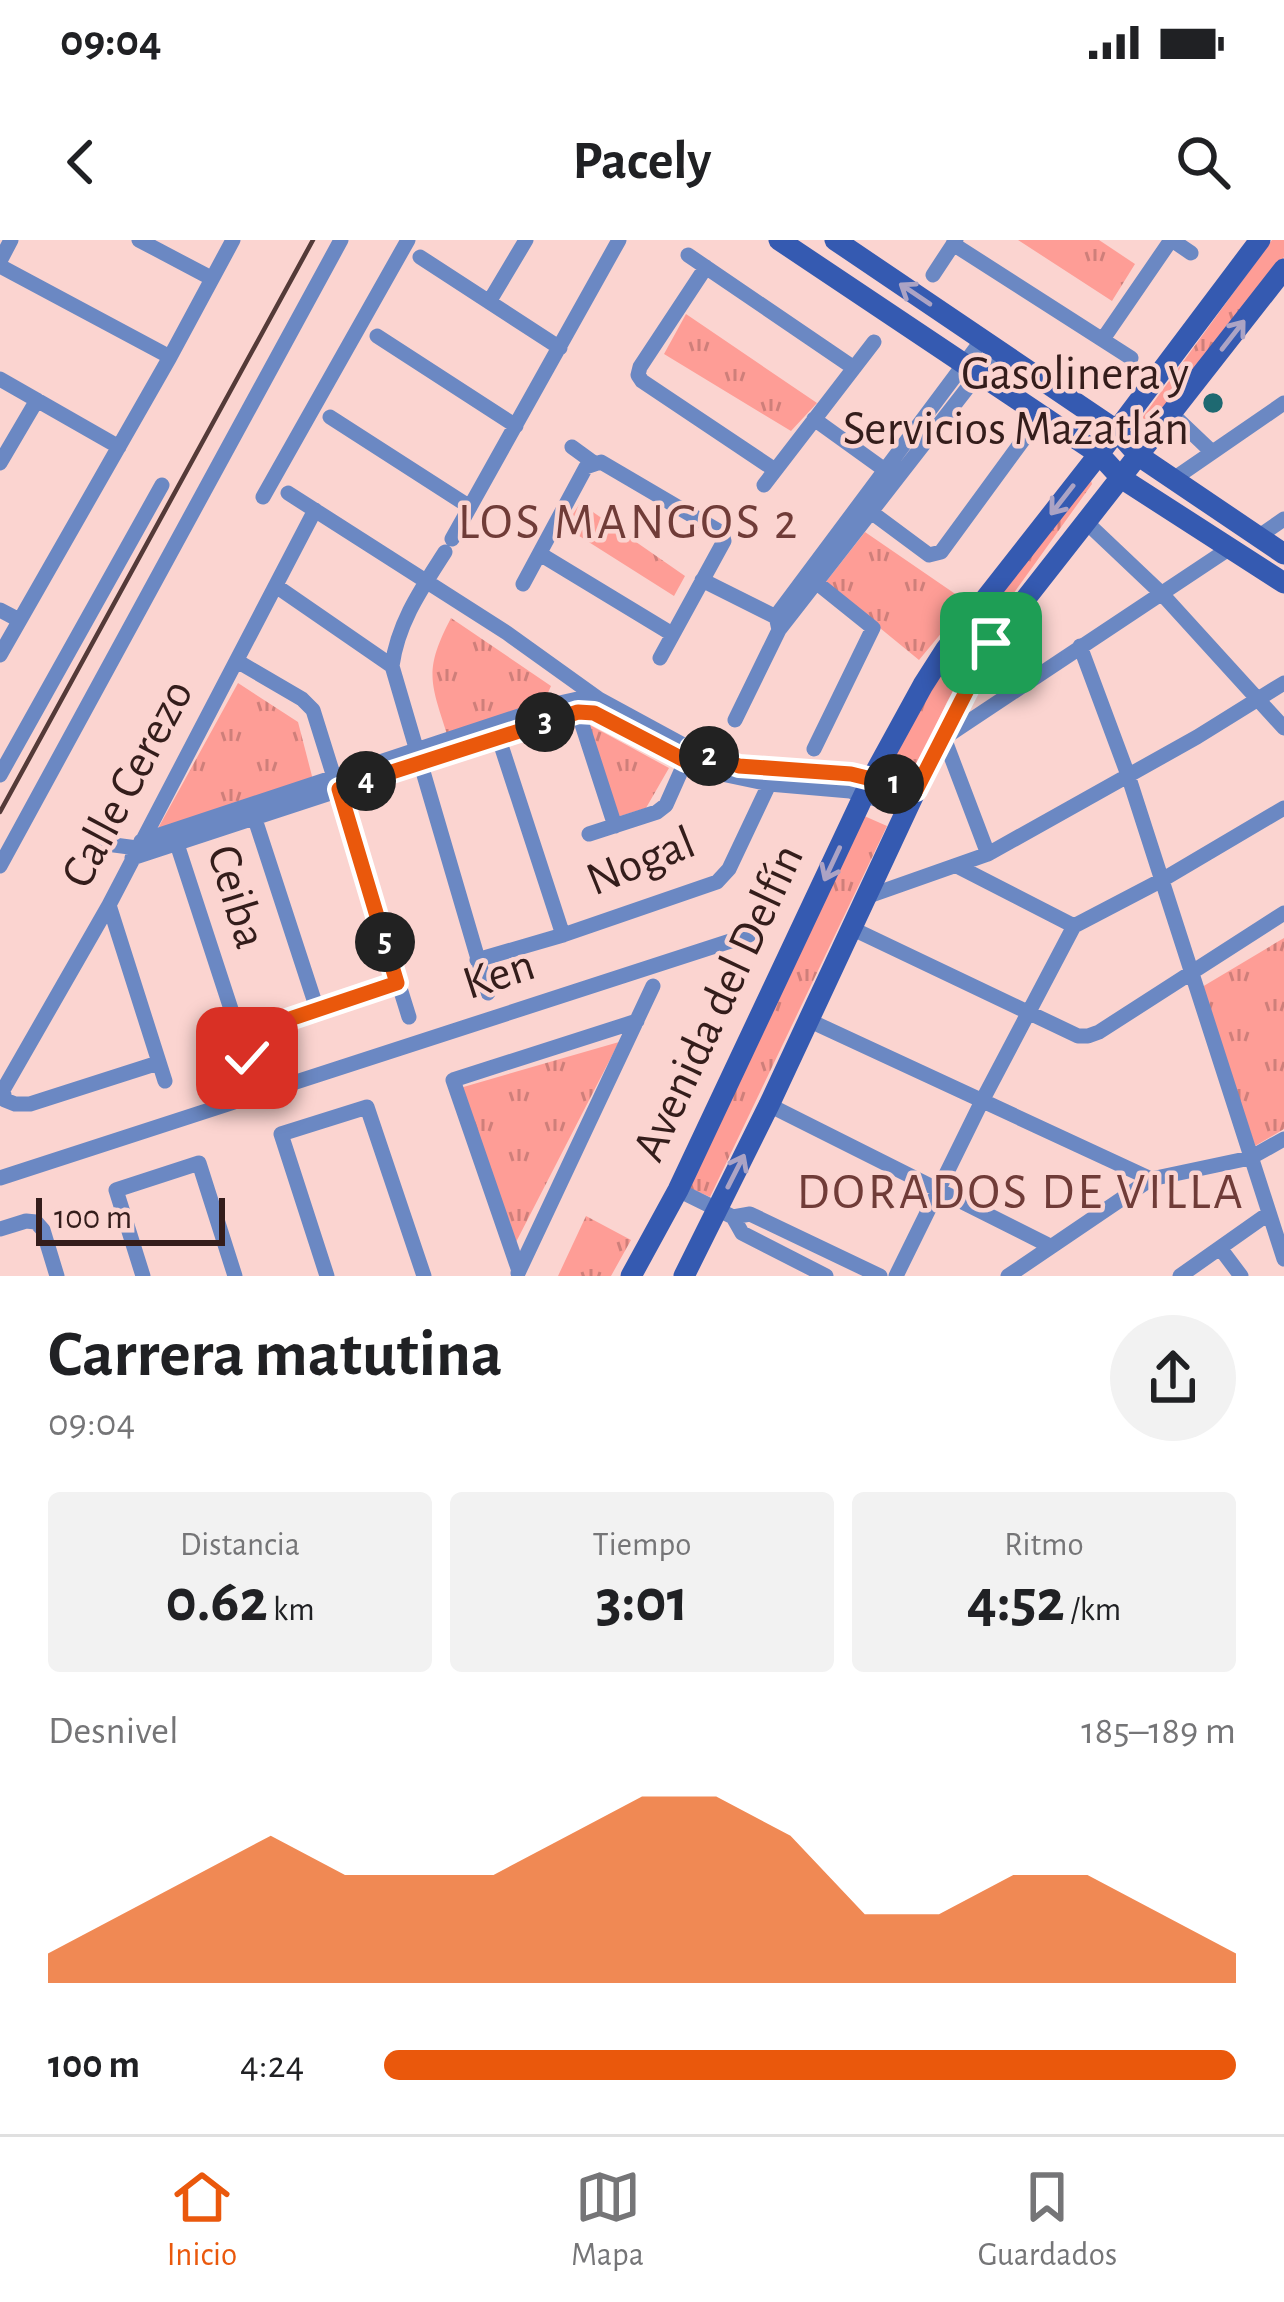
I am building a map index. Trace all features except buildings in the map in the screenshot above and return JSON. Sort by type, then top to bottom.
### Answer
[{"type":"street","points":[[11,240],[0,263],[170,357]]},
{"type":"street","points":[[139,240],[211,278]]},
{"type":"street","points":[[0,656],[232,240]]},
{"type":"street","points":[[0,866],[341,240]]},
{"type":"street","points":[[263,497],[408,240]]},
{"type":"street","points":[[489,302],[526,240]]},
{"type":"street","points":[[488,993],[392,666],[400,631],[426,581],[620,240]]},
{"type":"street","points":[[779,240],[1099,454],[1121,478],[1284,583]]},
{"type":"street","points":[[835,240],[1116,430],[1139,456],[1284,554]]},
{"type":"street","points":[[1103,339],[1171,240],[1191,253]]},
{"type":"street","name":"Avenida del Delfín","points":[[631,1276],[678,1190],[868,787],[946,649],[1260,240]]},
{"type":"street","points":[[933,275],[955,242],[1131,358]]},
{"type":"street","points":[[688,255],[854,368]]},
{"type":"street","points":[[420,257],[560,348]]},
{"type":"street","points":[[706,267],[638,375],[769,477],[874,342]]},
{"type":"street","name":"Avenida del Delfín","points":[[684,1276],[725,1213],[808,1020],[991,643],[1282,277]]},
{"type":"street","points":[[377,336],[516,426]]},
{"type":"street","points":[[735,720],[780,623],[989,345]]},
{"type":"street","points":[[0,379],[119,447]]},
{"type":"street","points":[[0,464],[37,400]]},
{"type":"street","points":[[1175,478],[1284,404]]},
{"type":"street","points":[[1172,413],[1212,452]]},
{"type":"street","points":[[330,417],[470,507]]},
{"type":"street","points":[[814,419],[890,474]]},
{"type":"street","points":[[865,508],[929,554],[941,552],[1023,440]]},
{"type":"street","points":[[572,447],[594,463]]},
{"type":"street","points":[[523,584],[586,467],[601,462],[722,533],[724,541],[660,658]]},
{"type":"street","points":[[0,775],[162,485]]},
{"type":"street","points":[[288,493],[556,668],[590,708],[614,826]]},
{"type":"street","name":"Calle Cerezo","points":[[3,1090],[109,905],[315,510]]},
{"type":"street","points":[[1258,537],[1284,519]]},
{"type":"street","points":[[1086,522],[1162,594],[1284,728]]},
{"type":"street","points":[[988,854],[944,738],[1229,548]]},
{"type":"street","points":[[540,554],[672,634]]},
{"type":"street","points":[[811,578],[873,628],[814,749]]},
{"type":"street","points":[[702,580],[780,623]]},
{"type":"street","points":[[276,586],[392,666]]},
{"type":"street","points":[[0,610],[19,620]]},
{"type":"street","points":[[1080,646],[1128,775],[1284,1259]]},
{"type":"street","points":[[237,661],[313,710],[409,1017]]},
{"type":"street","points":[[555,704],[559,696],[556,668]]},
{"type":"street","points":[[866,897],[988,854],[1284,683]]},
{"type":"street","points":[[496,731],[555,704],[581,698],[590,708],[688,755],[773,777],[831,772],[912,800]]},
{"type":"street","points":[[98,843],[137,849],[496,731],[590,708]]},
{"type":"street","points":[[496,731],[563,934]]},
{"type":"street","points":[[589,834],[666,805],[688,755]]},
{"type":"street","name":"Nogal","points":[[477,960],[718,882],[729,869],[773,777]]},
{"type":"street","points":[[896,1276],[1074,926],[1284,808]]},
{"type":"street","points":[[252,810],[317,1010]]},
{"type":"street","name":"Ceiba","points":[[176,835],[247,1058]]},
{"type":"street","points":[[957,866],[1074,926]]},
{"type":"street","points":[[109,905],[164,1081]]},
{"type":"street","points":[[851,928],[1078,1036],[1088,1036],[1284,913]]},
{"type":"street","name":"Ken","points":[[0,1178],[749,935]]},
{"type":"street","points":[[239,1036],[397,983]]},
{"type":"street","points":[[518,1274],[653,986]]},
{"type":"street","points":[[808,1020],[1150,1179]]},
{"type":"street","points":[[518,1274],[453,1080],[637,1021]]},
{"type":"street","points":[[3,1090],[5,1100],[30,1105],[158,1063]]},
{"type":"street","points":[[769,1105],[1050,1246]]},
{"type":"street","points":[[327,1276],[281,1134],[367,1107],[424,1276]]},
{"type":"street","points":[[1007,1276],[1150,1179],[1250,1158],[1284,1138]]},
{"type":"street","points":[[143,1276],[116,1190],[199,1163],[235,1276]]},
{"type":"street","points":[[678,1190],[725,1213],[742,1233],[826,1276]]},
{"type":"street","points":[[725,1213],[750,1214],[880,1276]]},
{"type":"street","points":[[1180,1276],[1268,1214]]},
{"type":"street","points":[[0,1229],[37,1222],[57,1276]]},
{"type":"street","points":[[1220,1248],[1241,1276]]},
{"type":"green space","points":[[1018,240],[1099,240],[1135,264],[1112,301]]},
{"type":"green space","points":[[1272,240],[1284,240],[1284,257],[1154,427],[1142,418]]},
{"type":"green space","points":[[686,314],[817,403],[791,431],[664,354]]},
{"type":"green space","points":[[1089,474],[1092,484],[988,629],[913,774],[896,776],[883,771],[951,655]]},
{"type":"green space","points":[[580,503],[685,576],[674,596],[565,527]]},
{"type":"green space","points":[[865,532],[967,602],[919,660],[825,583]]},
{"type":"green space","points":[[451,618],[551,686],[543,704],[447,734],[432,676]]},
{"type":"green space","points":[[238,683],[298,722],[313,780],[156,832]]},
{"type":"green space","points":[[588,724],[669,768],[646,808],[617,817]]},
{"type":"green space","points":[[862,815],[887,826],[710,1197],[685,1186]]},
{"type":"green space","points":[[1284,938],[1284,1129],[1255,1146],[1202,987]]},
{"type":"green space","points":[[619,1042],[515,1244],[460,1088]]},
{"type":"green space","points":[[586,1216],[631,1240],[611,1276],[558,1276]]},
{"type":"railway","points":[[0,812],[313,240]]},
{"type":"place","name":"Gasolinera y Servicios Mazatlán","points":[[1213,403]]},
{"type":"district","name":"LOS MANGOS 2","points":[[629,522]]},
{"type":"district","name":"DORADOS DE VILLA","points":[[1021,1192]]},
{"type":"route","points":[[247,1058],[239,1036],[397,983],[339,789],[578,712],[594,713],[686,761],[691,748],[739,766],[851,774],[916,790],[991,643]]}]
